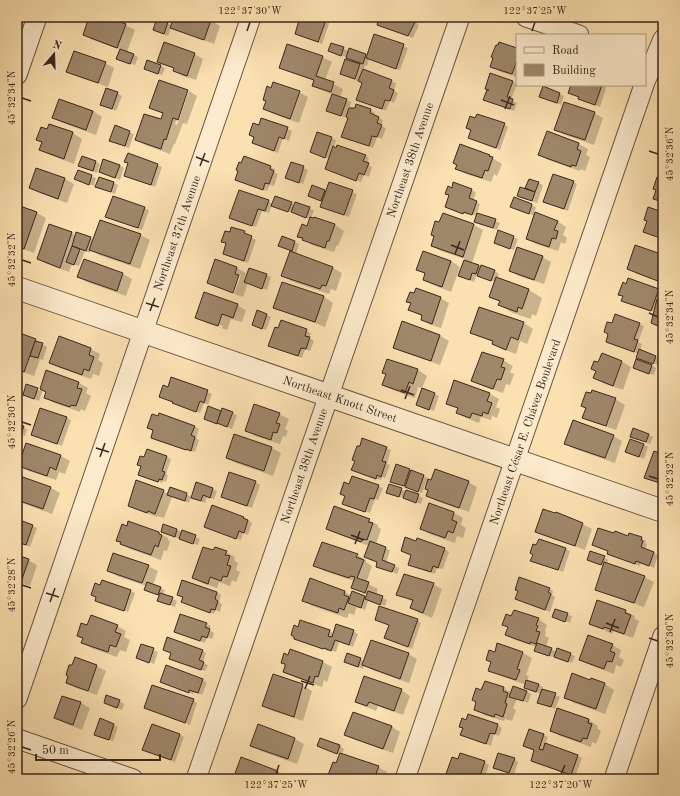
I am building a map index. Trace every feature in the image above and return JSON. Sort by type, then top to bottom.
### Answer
[{"type":"street","points":[[17,75],[21,49],[37,17]]},
{"type":"street","name":"Northeast 37th Avenue","points":[[17,699],[251,17]]},
{"type":"street","name":"Northeast 38th Avenue","points":[[196,779],[460,17]]},
{"type":"street","points":[[526,17],[576,34]]},
{"type":"street","points":[[646,80],[663,39]]},
{"type":"street","name":"Northeast César E. Chávez Boulevard","points":[[405,779],[644,86]]},
{"type":"street","name":"Northeast Knott Street","points":[[17,288],[663,511]]},
{"type":"street","points":[[614,779],[663,636]]},
{"type":"street","points":[[17,737],[132,779]]},
{"type":"building","points":[[89,17],[106,17],[126,24],[117,48],[83,35]]},
{"type":"building","points":[[174,17],[206,17],[211,20],[204,40],[170,28]]},
{"type":"building","points":[[300,17],[327,17],[318,42],[295,34]]},
{"type":"building","points":[[379,17],[415,17],[413,21],[415,22],[408,36],[377,25]]},
{"type":"building","points":[[157,18],[168,22],[164,34],[153,30]]},
{"type":"building","points":[[374,34],[404,44],[396,69],[366,58]]},
{"type":"building","points":[[164,42],[195,53],[187,76],[173,71],[174,68],[157,62]]},
{"type":"building","points":[[499,42],[516,48],[516,63],[512,74],[490,67],[493,58],[491,57],[496,45],[498,45]]},
{"type":"building","points":[[331,43],[344,47],[341,56],[328,51]]},
{"type":"building","points":[[287,44],[323,56],[316,76],[334,82],[331,92],[312,86],[314,80],[279,68]]},
{"type":"building","points":[[349,48],[366,54],[363,64],[346,58]]},
{"type":"building","points":[[120,49],[134,54],[130,64],[116,59]]},
{"type":"building","points":[[74,51],[106,62],[98,83],[66,72]]},
{"type":"building","points":[[345,59],[360,64],[355,79],[340,74]]},
{"type":"building","points":[[147,60],[161,65],[158,74],[144,69]]},
{"type":"building","points":[[363,69],[392,80],[389,88],[394,90],[390,101],[385,100],[382,109],[356,100],[362,83],[358,81]]},
{"type":"building","points":[[490,73],[513,81],[507,97],[513,99],[510,109],[483,100],[487,90],[489,90],[485,89]]},
{"type":"building","points":[[159,80],[188,90],[178,120],[173,118],[166,140],[164,139],[161,149],[135,140],[144,114],[161,119],[163,113],[149,108]]},
{"type":"building","points":[[273,82],[300,91],[290,119],[263,109],[266,101],[263,100],[267,86],[271,88]]},
{"type":"building","points":[[543,86],[560,93],[557,103],[539,97]]},
{"type":"building","points":[[571,86],[602,86],[595,105],[578,99],[579,97],[568,93]]},
{"type":"building","points":[[106,88],[118,92],[112,109],[100,105]]},
{"type":"building","points":[[332,94],[347,99],[341,116],[326,111]]},
{"type":"building","points":[[59,99],[93,111],[86,130],[52,118]]},
{"type":"building","points":[[564,102],[595,112],[585,140],[554,130]]},
{"type":"building","points":[[356,104],[371,109],[370,113],[379,117],[377,123],[382,125],[377,137],[372,136],[369,146],[341,137],[348,118],[346,117],[349,108],[355,108]]},
{"type":"building","points":[[477,114],[505,123],[496,148],[468,138],[471,130],[466,128],[470,116],[475,118]]},
{"type":"building","points":[[261,118],[288,127],[284,139],[279,137],[274,151],[252,143],[254,137],[249,135],[253,123],[259,125]]},
{"type":"building","points":[[49,124],[73,132],[64,159],[39,150],[42,142],[36,140],[41,127],[47,129]]},
{"type":"building","points":[[115,125],[130,131],[125,146],[109,141]]},
{"type":"building","points":[[547,131],[579,143],[577,149],[581,151],[576,166],[571,165],[571,167],[538,155]]},
{"type":"building","points":[[317,132],[332,137],[325,158],[310,152]]},
{"type":"building","points":[[460,144],[493,157],[488,171],[485,170],[482,178],[455,169],[457,165],[453,163]]},
{"type":"building","points":[[337,145],[366,155],[363,161],[369,163],[364,175],[359,173],[356,181],[325,169],[333,146],[336,148]]},
{"type":"building","points":[[663,152],[663,164],[659,163]]},
{"type":"building","points":[[128,153],[158,164],[151,185],[124,176],[128,163],[124,162]]},
{"type":"building","points":[[82,156],[96,161],[93,171],[78,166]]},
{"type":"building","points":[[244,156],[271,166],[270,169],[274,171],[269,184],[265,183],[263,190],[235,180],[239,162],[241,163]]},
{"type":"building","points":[[103,159],[120,165],[115,178],[99,172]]},
{"type":"building","points":[[291,162],[304,166],[299,183],[285,178]]},
{"type":"building","points":[[36,168],[65,178],[58,199],[29,188]]},
{"type":"building","points":[[78,170],[92,175],[89,185],[74,179]]},
{"type":"building","points":[[660,173],[663,174],[663,202],[653,199],[656,190],[653,189]]},
{"type":"building","points":[[553,174],[574,181],[564,209],[543,202]]},
{"type":"building","points":[[99,177],[114,182],[111,192],[95,187]]},
{"type":"building","points":[[529,179],[539,182],[535,192],[525,188]]},
{"type":"building","points":[[329,182],[353,190],[344,215],[320,207]]},
{"type":"building","points":[[453,182],[472,189],[469,198],[477,201],[472,215],[464,212],[463,214],[445,207],[449,195],[445,194],[448,186],[452,188]]},
{"type":"building","points":[[312,185],[325,190],[321,201],[308,196]]},
{"type":"building","points":[[520,187],[535,192],[532,201],[517,196]]},
{"type":"building","points":[[239,190],[269,200],[265,211],[258,209],[252,226],[229,218]]},
{"type":"building","points":[[113,196],[145,207],[138,228],[105,217]]},
{"type":"building","points":[[275,196],[292,202],[288,212],[271,206]]},
{"type":"building","points":[[514,197],[532,204],[529,214],[510,207]]},
{"type":"building","points":[[295,202],[310,207],[306,218],[291,212]]},
{"type":"building","points":[[17,205],[37,212],[24,249],[17,246]]},
{"type":"building","points":[[648,207],[663,212],[663,239],[643,232],[647,221],[644,220]]},
{"type":"building","points":[[535,212],[558,221],[554,230],[558,231],[556,239],[552,238],[549,247],[526,239]]},
{"type":"building","points":[[443,213],[474,224],[463,257],[431,246],[434,236],[431,235],[435,221],[439,222]]},
{"type":"building","points":[[477,213],[496,219],[493,228],[474,222]]},
{"type":"building","points":[[310,217],[335,224],[325,248],[302,240],[303,238],[297,237],[302,224],[307,226]]},
{"type":"building","points":[[100,220],[141,234],[130,264],[89,250]]},
{"type":"building","points":[[49,224],[72,232],[60,268],[37,259]]},
{"type":"building","points":[[231,227],[245,231],[244,233],[252,236],[244,261],[223,254],[226,243],[221,242],[225,231],[230,232]]},
{"type":"building","points":[[498,230],[514,236],[510,249],[494,243]]},
{"type":"building","points":[[76,232],[91,237],[86,251],[72,246]]},
{"type":"building","points":[[282,236],[295,241],[292,251],[278,246]]},
{"type":"building","points":[[635,245],[661,254],[663,252],[663,283],[627,269]]},
{"type":"building","points":[[72,246],[80,249],[74,265],[66,262]]},
{"type":"building","points":[[517,247],[543,256],[534,280],[509,271]]},
{"type":"building","points":[[290,251],[333,267],[326,286],[322,285],[320,289],[281,276]]},
{"type":"building","points":[[423,251],[451,261],[442,287],[423,280],[425,273],[416,270]]},
{"type":"building","points":[[84,259],[123,273],[117,291],[77,277]]},
{"type":"building","points":[[215,259],[237,267],[235,274],[239,275],[233,293],[207,283]]},
{"type":"building","points":[[464,260],[479,265],[476,274],[472,273],[470,280],[458,276]]},
{"type":"building","points":[[481,265],[495,270],[491,281],[477,276]]},
{"type":"building","points":[[249,268],[267,274],[262,289],[244,282]]},
{"type":"building","points":[[496,277],[529,289],[522,309],[518,307],[517,312],[498,305],[500,301],[489,297]]},
{"type":"building","points":[[628,278],[659,289],[651,311],[621,301],[623,296],[618,295],[623,282],[626,284]]},
{"type":"building","points":[[282,282],[324,296],[315,322],[273,308]]},
{"type":"building","points":[[416,288],[441,297],[432,324],[421,320],[422,315],[408,310],[411,303],[406,302],[410,292],[414,293]]},
{"type":"building","points":[[204,292],[238,304],[233,318],[222,314],[218,326],[195,318]]},
{"type":"building","points":[[657,299],[663,301],[663,328],[651,323]]},
{"type":"building","points":[[479,307],[524,322],[518,340],[511,337],[506,350],[492,344],[493,341],[470,333]]},
{"type":"building","points":[[257,310],[267,314],[262,329],[252,325]]},
{"type":"building","points":[[615,314],[640,323],[634,339],[638,340],[634,352],[606,342],[608,334],[604,332],[607,322],[612,323]]},
{"type":"building","points":[[281,320],[307,329],[305,336],[310,337],[306,349],[301,348],[298,356],[268,346],[275,327],[278,328]]},
{"type":"building","points":[[402,321],[440,335],[431,361],[393,348]]},
{"type":"building","points":[[17,332],[36,339],[24,372],[17,369]]},
{"type":"building","points":[[59,336],[91,348],[89,355],[94,357],[89,371],[84,369],[82,375],[49,363]]},
{"type":"building","points":[[35,341],[43,343],[38,358],[30,356]]},
{"type":"building","points":[[639,349],[656,356],[653,364],[636,358]]},
{"type":"building","points":[[482,352],[504,359],[501,367],[505,368],[501,380],[497,379],[493,389],[471,381]]},
{"type":"building","points":[[602,353],[622,361],[613,386],[593,378],[596,371],[591,369],[594,361],[598,362]]},
{"type":"building","points":[[387,359],[418,369],[413,384],[409,382],[405,393],[382,385],[386,374],[382,373]]},
{"type":"building","points":[[636,359],[652,365],[649,374],[633,368]]},
{"type":"building","points":[[46,370],[79,382],[77,388],[82,389],[76,406],[71,405],[70,407],[44,398],[46,392],[40,389]]},
{"type":"building","points":[[171,377],[208,390],[204,403],[200,401],[196,412],[159,397],[163,385],[168,387]]},
{"type":"building","points":[[454,380],[490,393],[487,401],[492,403],[488,414],[483,412],[482,416],[472,413],[470,418],[456,413],[458,408],[446,404]]},
{"type":"building","points":[[26,384],[38,388],[34,399],[23,395]]},
{"type":"building","points":[[422,388],[435,393],[429,410],[416,405]]},
{"type":"building","points":[[592,390],[616,398],[606,426],[582,418],[586,408],[581,406],[586,392],[591,393]]},
{"type":"building","points":[[254,404],[280,413],[276,423],[280,424],[277,433],[273,432],[271,440],[245,431]]},
{"type":"building","points":[[208,406],[221,411],[217,424],[204,419]]},
{"type":"building","points":[[40,408],[67,417],[57,444],[31,435]]},
{"type":"building","points":[[222,408],[233,412],[227,427],[217,423]]},
{"type":"building","points":[[159,413],[195,426],[191,435],[195,437],[191,451],[151,438],[153,430],[147,428],[152,414],[158,416]]},
{"type":"building","points":[[573,420],[614,435],[605,458],[564,444]]},
{"type":"building","points":[[17,424],[24,426],[21,434],[17,433]]},
{"type":"building","points":[[633,428],[649,434],[646,442],[630,437]]},
{"type":"building","points":[[663,429],[663,440],[658,438]]},
{"type":"building","points":[[234,434],[272,447],[264,471],[226,458]]},
{"type":"building","points":[[362,438],[387,447],[382,461],[386,462],[381,477],[377,475],[376,479],[351,470],[355,461],[352,460],[357,446],[360,446]]},
{"type":"building","points":[[630,439],[644,444],[639,457],[625,452]]},
{"type":"building","points":[[26,443],[61,455],[56,470],[50,467],[47,476],[18,466]]},
{"type":"building","points":[[147,449],[167,456],[162,471],[165,472],[162,480],[159,479],[158,482],[138,475],[141,466],[137,465],[140,456],[144,457]]},
{"type":"building","points":[[654,451],[663,454],[663,484],[644,478]]},
{"type":"building","points":[[396,464],[410,469],[404,486],[390,482]]},
{"type":"building","points":[[435,469],[469,481],[459,508],[426,496],[428,490],[425,489],[428,479],[431,480]]},
{"type":"building","points":[[411,470],[424,475],[418,492],[405,487]]},
{"type":"building","points":[[229,472],[256,481],[247,506],[221,497]]},
{"type":"building","points":[[17,475],[51,487],[43,509],[17,500]]},
{"type":"building","points":[[352,476],[379,485],[374,499],[370,498],[365,512],[342,504],[345,496],[340,494],[344,482],[349,484]]},
{"type":"building","points":[[136,480],[164,490],[155,514],[148,511],[147,513],[128,506]]},
{"type":"building","points":[[196,482],[213,488],[210,498],[203,495],[201,501],[191,498]]},
{"type":"building","points":[[389,484],[402,488],[399,497],[386,493]]},
{"type":"building","points":[[170,487],[187,493],[185,501],[167,495]]},
{"type":"building","points":[[406,490],[419,494],[416,503],[403,498]]},
{"type":"building","points":[[429,503],[454,512],[452,520],[457,522],[453,533],[448,531],[445,538],[420,529]]},
{"type":"building","points":[[212,505],[244,517],[243,518],[248,520],[244,533],[239,531],[236,539],[204,527]]},
{"type":"building","points":[[334,506],[370,519],[368,522],[373,523],[367,540],[363,539],[361,542],[326,529]]},
{"type":"building","points":[[543,509],[556,512],[583,523],[575,546],[535,532]]},
{"type":"building","points":[[17,519],[33,525],[26,545],[17,542]]},
{"type":"building","points":[[128,521],[159,532],[159,534],[162,535],[158,547],[155,545],[151,555],[120,544],[121,542],[116,541],[122,524],[127,526]]},
{"type":"building","points":[[163,524],[177,529],[175,537],[161,532]]},
{"type":"building","points":[[598,528],[614,533],[615,531],[628,536],[629,533],[642,537],[641,540],[643,541],[641,547],[654,552],[649,566],[636,561],[635,564],[607,554],[608,551],[592,545]]},
{"type":"building","points":[[182,530],[196,535],[193,544],[179,539]]},
{"type":"building","points":[[405,537],[416,541],[417,538],[445,548],[438,568],[433,566],[431,572],[408,565],[411,555],[401,551]]},
{"type":"building","points":[[539,539],[566,548],[558,570],[530,561],[533,555],[530,553],[533,544],[536,545]]},
{"type":"building","points":[[370,541],[386,547],[382,560],[395,565],[392,572],[376,567],[377,562],[364,557]]},
{"type":"building","points":[[322,542],[358,554],[356,557],[364,560],[357,578],[369,582],[365,593],[351,588],[355,577],[350,576],[349,578],[313,566]]},
{"type":"building","points":[[203,547],[213,550],[215,547],[227,551],[225,555],[230,556],[227,565],[231,566],[227,577],[223,576],[221,581],[210,577],[208,584],[192,578]]},
{"type":"building","points":[[590,551],[605,556],[601,565],[587,560]]},
{"type":"building","points":[[113,553],[149,565],[142,583],[107,571]]},
{"type":"building","points":[[17,555],[29,559],[21,582],[17,580]]},
{"type":"building","points":[[604,562],[645,576],[634,603],[595,590]]},
{"type":"building","points":[[404,574],[434,583],[423,613],[410,608],[413,600],[396,595]]},
{"type":"building","points":[[519,577],[550,588],[548,592],[551,594],[545,610],[515,599],[518,591],[515,590]]},
{"type":"building","points":[[310,578],[345,591],[344,595],[349,597],[344,610],[339,608],[338,613],[302,601]]},
{"type":"building","points":[[102,580],[131,590],[124,611],[95,601],[96,597],[91,595],[95,583],[100,585]]},
{"type":"building","points":[[182,580],[217,592],[215,599],[218,601],[215,610],[211,609],[210,613],[181,602],[183,597],[177,595]]},
{"type":"building","points":[[147,582],[161,587],[158,595],[144,590]]},
{"type":"building","points":[[352,591],[365,596],[361,608],[348,603]]},
{"type":"building","points":[[368,591],[383,596],[380,605],[365,599]]},
{"type":"building","points":[[160,593],[173,597],[170,605],[157,601]]},
{"type":"building","points":[[597,600],[626,610],[625,613],[631,615],[624,634],[604,627],[603,629],[589,624]]},
{"type":"building","points":[[379,606],[418,619],[408,647],[384,638],[389,625],[375,620]]},
{"type":"building","points":[[555,609],[568,613],[565,622],[552,617]]},
{"type":"building","points":[[514,610],[539,618],[536,625],[538,626],[536,631],[540,632],[536,644],[530,642],[530,644],[505,635],[508,627],[502,625],[506,614],[511,616]]},
{"type":"building","points":[[180,614],[207,623],[205,627],[210,629],[207,638],[202,636],[200,641],[174,632]]},
{"type":"building","points":[[91,615],[118,625],[115,632],[121,634],[116,647],[110,645],[108,652],[81,643],[83,638],[77,636],[81,623],[87,625]]},
{"type":"building","points":[[300,620],[330,630],[328,636],[332,637],[336,624],[354,630],[349,645],[335,640],[331,651],[294,639],[291,635],[294,625],[298,627]]},
{"type":"building","points":[[588,635],[613,644],[610,651],[615,653],[612,662],[607,661],[604,669],[579,660]]},
{"type":"building","points":[[167,637],[203,650],[199,660],[204,662],[201,670],[169,659],[171,653],[163,650]]},
{"type":"building","points":[[371,640],[409,653],[400,679],[362,665]]},
{"type":"building","points":[[497,643],[523,652],[517,669],[520,670],[516,680],[488,671],[491,662],[486,660],[489,650],[495,652]]},
{"type":"building","points":[[537,643],[552,648],[549,656],[534,651]]},
{"type":"building","points":[[141,644],[154,648],[149,663],[136,658]]},
{"type":"building","points":[[557,648],[571,653],[568,662],[554,657]]},
{"type":"building","points":[[290,649],[323,661],[318,677],[315,676],[313,683],[283,672],[285,664],[281,663],[284,653],[288,655]]},
{"type":"building","points":[[347,653],[361,658],[358,667],[344,662]]},
{"type":"building","points":[[75,657],[97,665],[88,691],[66,683],[68,676],[66,675],[69,665],[72,665]]},
{"type":"building","points":[[166,665],[203,679],[198,693],[189,690],[189,693],[160,682]]},
{"type":"building","points":[[572,673],[590,680],[591,678],[605,683],[596,709],[564,698]]},
{"type":"building","points":[[273,674],[303,684],[294,717],[262,706]]},
{"type":"building","points":[[364,676],[402,689],[394,711],[369,702],[367,706],[355,702]]},
{"type":"building","points":[[526,680],[539,684],[536,692],[524,688]]},
{"type":"building","points":[[485,681],[504,687],[503,691],[508,693],[505,703],[507,704],[503,717],[495,714],[494,717],[474,710],[476,702],[472,700],[476,688],[481,690]]},
{"type":"building","points":[[152,685],[194,699],[185,723],[144,708]]},
{"type":"building","points":[[513,686],[527,691],[523,701],[509,697]]},
{"type":"building","points":[[542,689],[556,693],[551,707],[537,703]]},
{"type":"building","points":[[106,695],[120,700],[117,708],[104,703]]},
{"type":"building","points":[[62,696],[81,702],[73,725],[54,718]]},
{"type":"building","points":[[557,708],[589,719],[588,723],[592,724],[587,739],[583,738],[581,742],[550,731]]},
{"type":"building","points":[[353,712],[392,726],[383,749],[344,735]]},
{"type":"building","points":[[468,714],[498,724],[495,734],[490,733],[486,744],[460,735],[463,728],[459,727],[462,718],[466,720]]},
{"type":"building","points":[[100,718],[114,724],[109,740],[94,735]]},
{"type":"building","points":[[152,724],[180,734],[171,760],[142,750]]},
{"type":"building","points":[[258,724],[295,738],[288,759],[250,746]]},
{"type":"building","points":[[529,729],[544,734],[539,749],[543,750],[545,743],[578,755],[571,775],[531,761],[534,750],[523,746]]},
{"type":"building","points":[[320,738],[340,745],[337,754],[317,746]]},
{"type":"building","points":[[340,753],[379,766],[374,779],[331,778],[332,776],[328,775],[333,762],[336,763]]},
{"type":"building","points":[[460,753],[485,761],[479,779],[451,779],[452,776],[446,774],[452,757],[458,759]]},
{"type":"building","points":[[498,753],[515,758],[509,773],[493,768]]},
{"type":"building","points":[[241,757],[278,771],[276,779],[233,779]]}]
